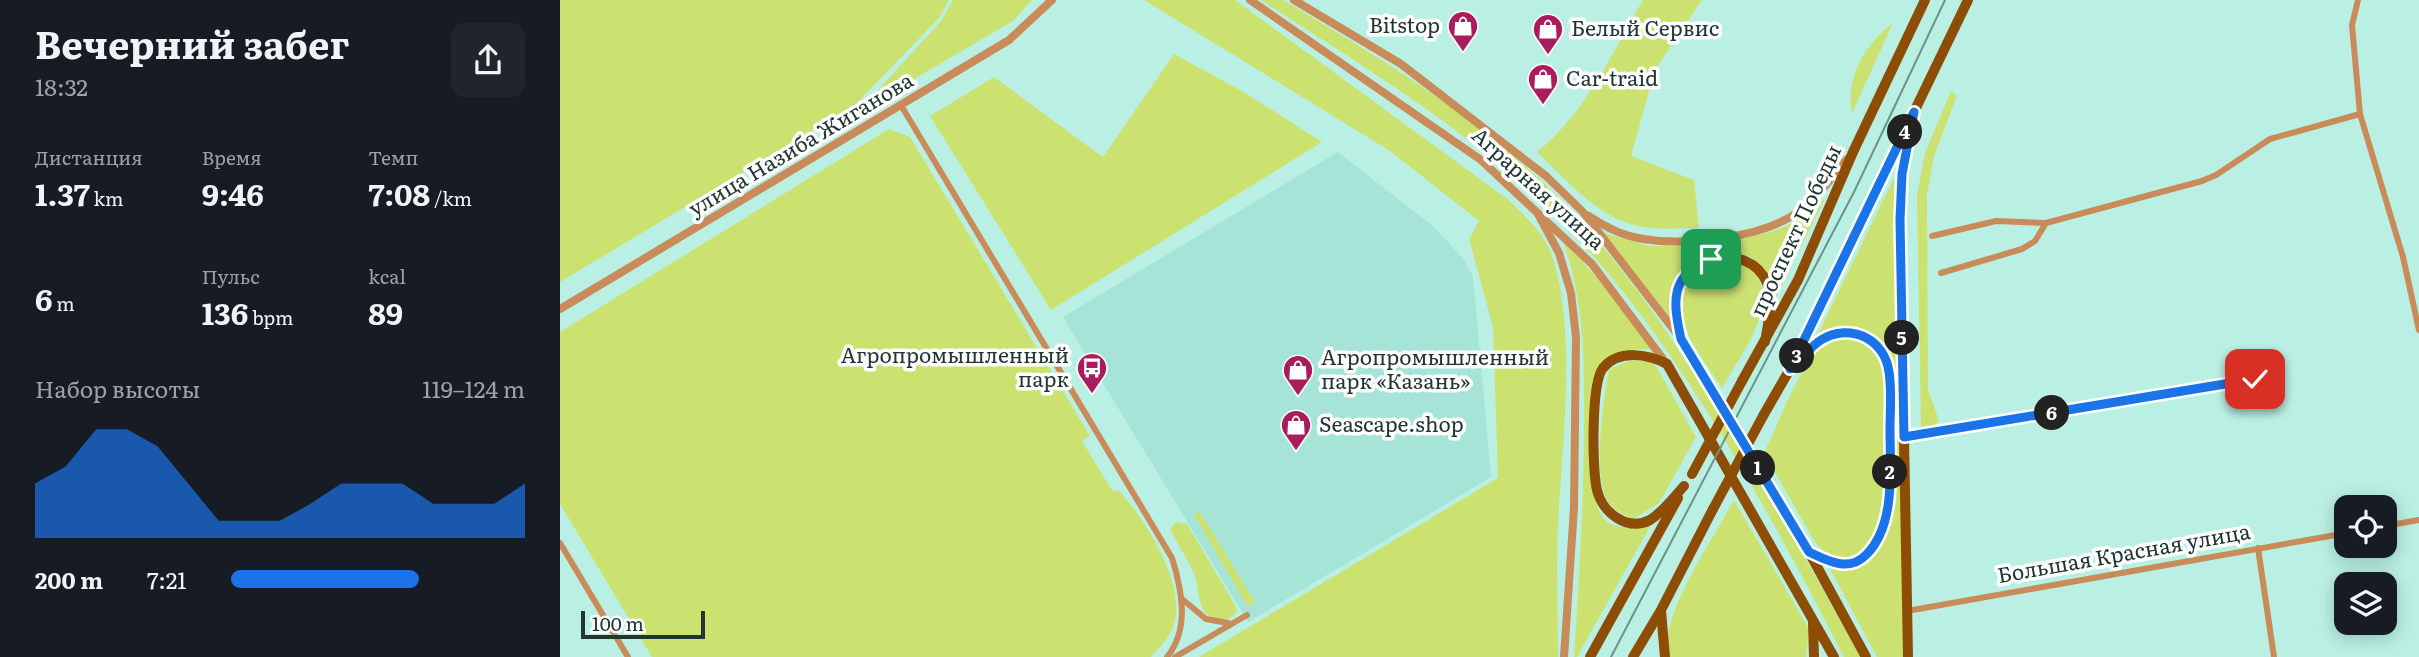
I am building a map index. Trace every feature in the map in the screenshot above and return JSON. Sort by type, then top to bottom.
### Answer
[{"type":"main road","name":"проспект Победы","points":[[1590,657],[1798,280],[1853,152],[1925,0]]},
{"type":"main road","points":[[1633,657],[1790,369],[1968,0]]},
{"type":"main road","points":[[1908,657],[1900,220],[1902,174],[1914,112]]},
{"type":"main road","points":[[1681,339],[1673,304],[1682,280],[1704,262],[1720,257],[1737,258],[1754,265],[1768,284],[1770,306],[1765,342]]},
{"type":"main road","points":[[1790,369],[1819,341],[1839,333],[1854,332],[1869,338],[1882,350],[1889,370],[1890,484],[1883,525],[1867,554],[1845,565],[1835,564],[1809,552]]},
{"type":"main road","name":"Аграрная улица","points":[[1681,339],[1809,552],[1866,657]]},
{"type":"main road","points":[[1667,364],[1653,357],[1632,355],[1612,361],[1601,373],[1596,396],[1597,490],[1612,515],[1633,524],[1650,520],[1684,486]]},
{"type":"main road","name":"Аграрная улица","points":[[1667,364],[1834,657]]},
{"type":"main road","points":[[1661,610],[1665,657]]},
{"type":"main road","points":[[1814,619],[1814,657]]},
{"type":"street","name":"улица Назиба Жиганова","points":[[560,309],[902,107],[1009,40],[1052,0]]},
{"type":"street","name":"Аграрная улица","points":[[1250,0],[1448,135],[1532,205],[1592,264],[1667,364]]},
{"type":"street","name":"Аграрная улица","points":[[1294,0],[1411,72],[1507,144],[1583,212],[1681,339]]},
{"type":"street","points":[[2358,0],[2352,25],[2360,114],[2403,257],[2419,330]]},
{"type":"street","points":[[902,107],[1172,558],[1182,599],[1174,648],[1167,657]]},
{"type":"street","points":[[1932,236],[1996,221],[2046,223],[2202,181],[2216,175],[2270,139],[2360,114]]},
{"type":"street","points":[[1583,212],[1618,232],[1644,239],[1674,241],[1746,233],[1777,224],[1796,214],[1811,202],[1853,152]]},
{"type":"street","points":[[1532,205],[1559,253],[1571,293],[1576,337],[1574,508],[1564,657]]},
{"type":"street","points":[[1941,273],[2022,249],[2035,241],[2046,223]]},
{"type":"street","points":[[1904,437],[2255,379]]},
{"type":"street","points":[[2397,524],[2419,520]]},
{"type":"street","name":"Большая Красная улица","points":[[1907,611],[2334,535]]},
{"type":"street","points":[[560,543],[628,657]]},
{"type":"street","points":[[2258,548],[2274,657]]},
{"type":"street","points":[[1182,599],[1206,619],[1220,624],[1232,623]]},
{"type":"street","points":[[1175,657],[1247,615]]},
{"type":"shaded area","name":"Агропромышленный парк «Казань»","points":[[1338,152],[1435,228],[1464,260],[1473,277],[1491,477],[1248,622],[1063,317]]},
{"type":"green space","points":[[560,0],[949,0],[939,18],[855,105],[560,282]]},
{"type":"green space","points":[[953,0],[1032,0],[1013,21],[858,112],[941,21]]},
{"type":"green space","points":[[1144,0],[1235,0],[1510,201],[1542,237],[1550,251],[1559,280],[1566,348],[1565,422],[1557,540],[1558,657],[1199,657],[1498,478],[1493,327],[1469,239],[1479,221],[1390,151]]},
{"type":"green space","points":[[1261,0],[1283,0],[1431,93],[1502,146],[1566,205],[1613,259],[1676,346],[1766,491],[1861,657],[1844,657],[1784,543],[1717,427],[1642,316],[1559,219],[1490,157],[1453,129],[1378,76]]},
{"type":"green space","points":[[1643,0],[1702,0],[1655,70],[1631,156],[1694,180],[1699,228],[1651,228],[1613,217],[1573,187],[1537,152],[1584,101]]},
{"type":"green space","points":[[1893,23],[1852,113],[1852,87],[1859,62],[1874,41]]},
{"type":"green space","points":[[1174,54],[1242,91],[1322,142],[1051,310],[930,116],[994,77],[1103,157]]},
{"type":"green space","points":[[1951,91],[1957,96],[1934,156],[1927,195],[1928,389],[1939,421],[1931,428],[1921,429],[1917,195],[1925,153]]},
{"type":"green space","points":[[889,129],[910,137],[1090,436],[1082,441],[1113,492],[1118,490],[1129,502],[1160,551],[1174,588],[1175,621],[1169,636],[1151,657],[652,657],[560,504],[560,332]]},
{"type":"green space","points":[[1894,178],[1907,657],[1877,657],[1828,565],[1855,565],[1888,521],[1896,486],[1892,364],[1880,343],[1863,330],[1842,326],[1818,334]]},
{"type":"green space","points":[[1825,198],[1773,304],[1768,278],[1760,264],[1741,254],[1717,253],[1694,261],[1678,277],[1672,320],[1604,233],[1649,246],[1729,245],[1728,242],[1779,229],[1800,218]]},
{"type":"green space","points":[[1562,238],[1603,285],[1651,349],[1619,352],[1606,359],[1595,371],[1590,449],[1593,492],[1598,509],[1605,520],[1615,526],[1652,523],[1577,657],[1574,657],[1583,481],[1583,351],[1575,285]]},
{"type":"green space","points":[[1738,261],[1754,273],[1762,287],[1763,304],[1751,339],[1722,388],[1688,335],[1681,312],[1681,299],[1690,279],[1700,271]]},
{"type":"green space","points":[[1849,336],[1872,347],[1884,369],[1888,464],[1886,491],[1874,536],[1860,552],[1837,558],[1826,553],[1815,542],[1764,453],[1798,380],[1814,354],[1829,340]]},
{"type":"green space","points":[[1631,360],[1651,362],[1657,368],[1696,437],[1659,503],[1633,519],[1616,510],[1607,500],[1600,469],[1602,415],[1609,370]]},
{"type":"green space","points":[[1734,500],[1809,629],[1806,657],[1667,657],[1667,639],[1680,598]]},
{"type":"green space","points":[[1199,510],[1254,601],[1252,606],[1246,604],[1195,516]]},
{"type":"green space","points":[[1176,522],[1187,524],[1235,605],[1237,611],[1231,617],[1211,617],[1202,608],[1194,573],[1170,529]]},
{"type":"tram line","points":[[1611,657],[1854,192],[1945,0]]},
{"type":"place","name":"Bitstop","points":[[1463,53]]},
{"type":"place","name":"Белый Сервис","points":[[1548,56]]},
{"type":"place","name":"Car-traid","points":[[1543,106]]},
{"type":"place","name":"Агропромышленный парк","points":[[1092,395]]},
{"type":"place","name":"Агропромышленный парк «Казань»","points":[[1298,397]]},
{"type":"place","name":"Seascape.shop","points":[[1296,452]]},
{"type":"route","points":[[1711,259],[1692,269],[1676,290],[1673,304],[1681,339],[1809,552],[1835,564],[1845,565],[1861,559],[1867,554],[1883,525],[1890,484],[1889,370],[1882,350],[1869,338],[1854,332],[1839,333],[1819,341],[1790,369],[1914,112],[1902,174],[1900,220],[1904,437],[2255,379]]}]
